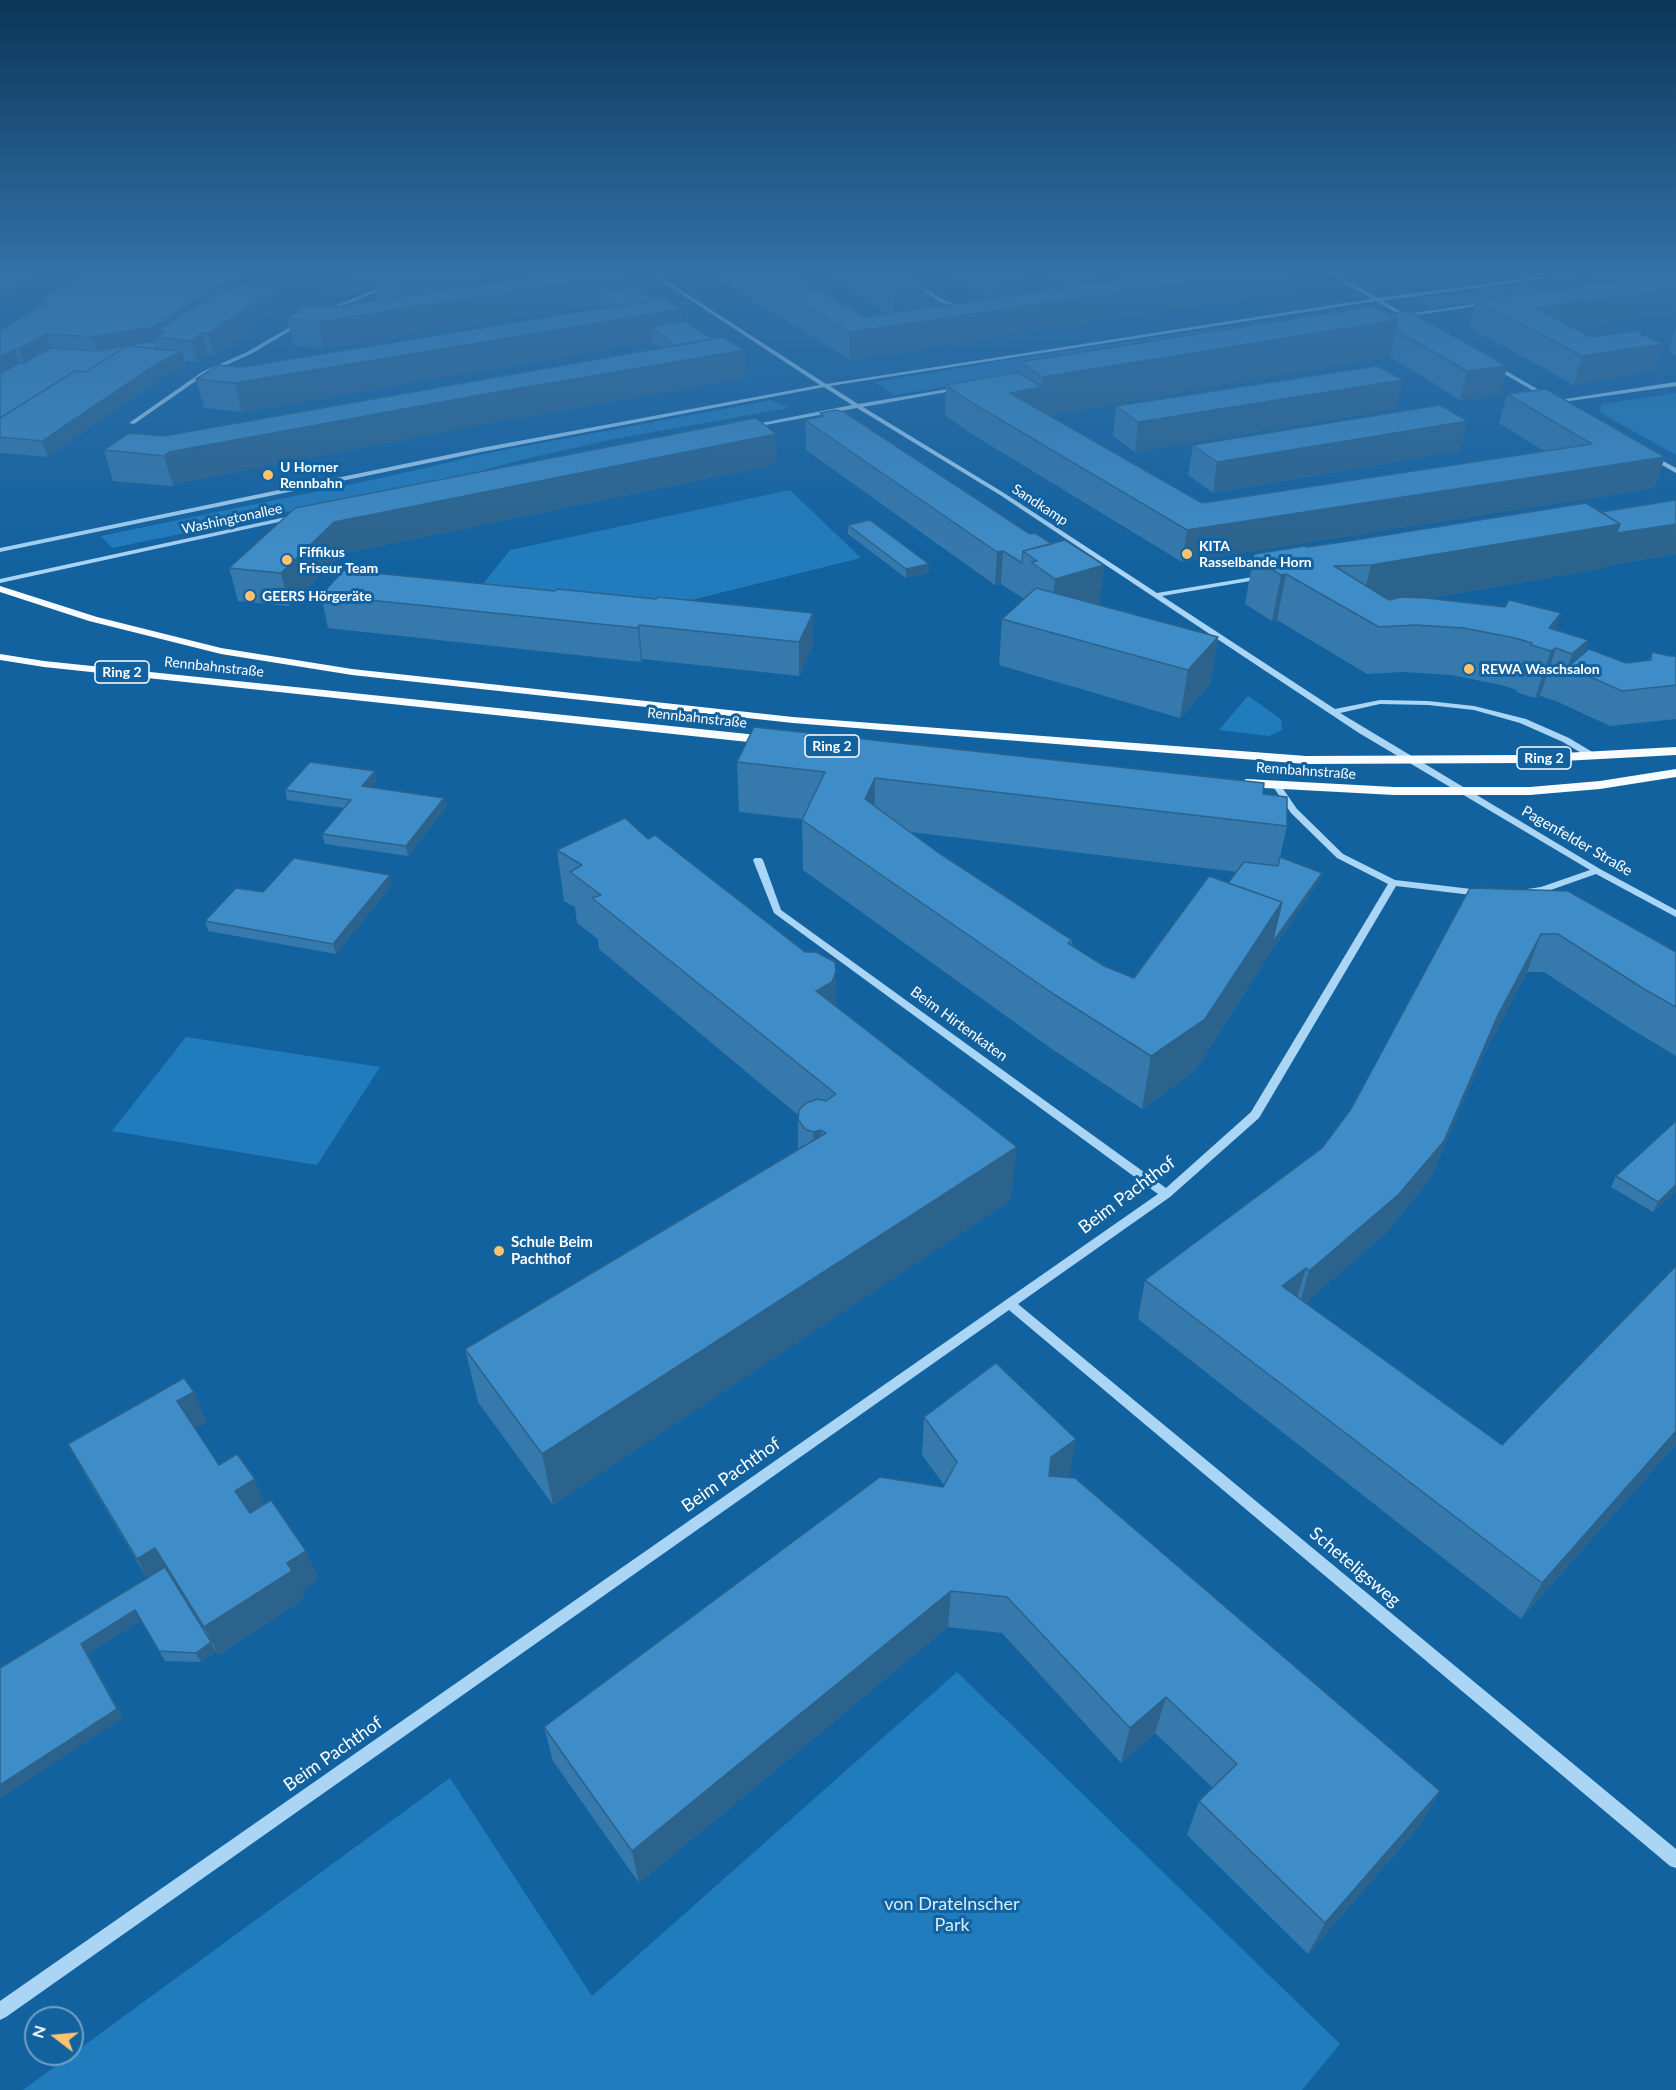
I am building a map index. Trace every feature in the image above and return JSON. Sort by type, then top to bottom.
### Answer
[{"type":"main road","name":"Rennbahnstraße","points":[[0,589],[93,619],[221,651],[352,672],[915,731],[1262,758],[1411,761]]},
{"type":"main road","name":"Rennbahnstraße","points":[[0,657],[44,664],[776,741]]},
{"type":"main road","name":"Ring 2","points":[[1411,761],[1676,751]]},
{"type":"main road","name":"Ring 2","points":[[1464,793],[1530,791],[1600,785],[1676,773]]},
{"type":"main road","name":"Rennbahnstraße","points":[[1228,781],[1464,793]]},
{"type":"street","points":[[132,423],[207,372]]},
{"type":"street","name":"Sandkamp","points":[[805,372],[1002,495],[1411,761]]},
{"type":"street","name":"Washingtonallee","points":[[0,550],[481,450],[913,372]]},
{"type":"street","points":[[1503,372],[1565,407]]},
{"type":"street","points":[[1555,401],[1676,384]]},
{"type":"street","points":[[740,428],[960,387]]},
{"type":"street","points":[[1646,454],[1676,471]]},
{"type":"street","name":"Washingtonallee","points":[[0,581],[298,517]]},
{"type":"street","points":[[1155,595],[1270,575]]},
{"type":"street","points":[[1334,712],[1380,702],[1428,703],[1474,708],[1523,721],[1566,740],[1591,755]]},
{"type":"street","name":"Pagenfelder Straße","points":[[1411,761],[1597,871],[1676,914]]},
{"type":"street","points":[[1276,785],[1294,811],[1340,856],[1393,883],[1465,893],[1494,893]]},
{"type":"street","name":"Beim Hirtenkaten","points":[[758,860],[777,911],[1166,1194]]},
{"type":"street","points":[[1513,893],[1542,890],[1597,871]]},
{"type":"street","name":"Beim Pachthof","points":[[0,2011],[1166,1194],[1255,1115],[1393,883]]},
{"type":"street","name":"Scheteligsweg","points":[[1010,1304],[1676,1860]]},
{"type":"green space","points":[[938,372],[1038,372],[894,395],[875,382]]},
{"type":"green space","points":[[1676,393],[1676,455],[1599,412],[1602,404]]},
{"type":"green space","points":[[771,400],[789,408],[614,439],[462,476],[112,548],[101,536],[377,479],[493,452]]},
{"type":"green space","points":[[790,490],[861,558],[679,603],[483,584],[510,550]]},
{"type":"green space","points":[[1248,696],[1281,719],[1282,730],[1269,736],[1219,730]]},
{"type":"green space","points":[[186,1037],[380,1067],[317,1165],[112,1131]]},
{"type":"green space","name":"von Dratelnscher Park","points":[[957,1672],[1340,2044],[1302,2090],[23,2090],[56,2066],[84,2066],[84,2045],[450,1778],[592,1996]]},
{"type":"building","points":[[4,372],[74,372],[2,417],[0,417],[0,374]]},
{"type":"building","points":[[74,372],[145,372],[42,441],[0,437],[0,418]]},
{"type":"building","points":[[208,372],[304,372],[235,383],[196,379]]},
{"type":"building","points":[[528,372],[618,372],[169,452],[164,456],[104,450],[129,433],[164,436]]},
{"type":"building","points":[[1018,372],[1042,387],[1010,393],[1202,503],[1592,444],[1507,394],[1546,389],[1665,457],[1187,530],[969,401],[946,385]]},
{"type":"building","points":[[1034,372],[1077,372],[1043,377]]},
{"type":"building","points":[[1341,372],[1387,372],[1403,380],[1138,422],[1116,406]]},
{"type":"building","points":[[1440,405],[1468,421],[1217,462],[1193,445]]},
{"type":"building","points":[[836,410],[844,412],[1030,534],[1035,533],[1052,544],[1023,551],[1022,563],[1003,551],[997,552],[805,420],[824,416],[820,413]]},
{"type":"building","points":[[756,418],[776,434],[334,522],[281,573],[229,568],[295,508]]},
{"type":"building","points":[[1676,500],[1676,524],[1617,533],[1620,524],[1601,512]]},
{"type":"building","points":[[1586,503],[1620,524],[1371,565],[1334,566],[1389,600],[1401,597],[1426,598],[1505,607],[1509,600],[1561,613],[1549,628],[1588,640],[1572,654],[1556,648],[1551,651],[1515,638],[1464,628],[1415,625],[1379,627],[1286,574],[1281,575],[1253,559],[1254,554]]},
{"type":"building","points":[[870,520],[929,564],[906,569],[848,525]]},
{"type":"building","points":[[1065,540],[1104,565],[1055,579],[1031,562],[1037,561],[1023,551]]},
{"type":"building","points":[[344,570],[813,613],[799,642],[639,625],[638,628],[321,595]]},
{"type":"building","points":[[1036,588],[1218,637],[1188,670],[1002,619]]},
{"type":"building","points":[[1589,649],[1626,663],[1651,660],[1652,652],[1676,656],[1676,685],[1622,691],[1568,667]]},
{"type":"building","points":[[754,727],[1264,783],[1263,794],[1287,797],[1287,826],[875,778],[865,799],[936,851],[1072,940],[1068,943],[1104,966],[1134,978],[1209,876],[1282,902],[1205,1019],[1151,1056],[1055,995],[802,820],[825,772],[737,762]]},
{"type":"building","points":[[310,762],[375,771],[362,786],[444,798],[406,846],[322,834],[351,800],[285,790]]},
{"type":"building","points":[[625,818],[648,839],[655,835],[805,952],[816,952],[835,962],[836,971],[832,982],[816,991],[1017,1147],[542,1454],[465,1349],[826,1133],[821,1130],[813,1132],[805,1129],[798,1119],[799,1110],[806,1103],[818,1099],[826,1101],[836,1094],[592,898],[601,895],[570,872],[582,865],[557,850]]},
{"type":"building","points":[[1280,857],[1322,873],[1272,943],[1282,902],[1228,883],[1244,862],[1278,866]]},
{"type":"building","points":[[294,858],[390,875],[333,944],[205,921],[236,888],[263,892]]},
{"type":"building","points":[[1470,888],[1568,891],[1676,952],[1676,1007],[1558,934],[1541,934],[1498,1015],[1444,1141],[1399,1194],[1309,1271],[1306,1268],[1282,1286],[1502,1445],[1676,1266],[1676,1431],[1542,1583],[1145,1280],[1322,1148],[1351,1109]]},
{"type":"building","points":[[1676,1121],[1676,1185],[1658,1202],[1616,1176]]},
{"type":"building","points":[[996,1363],[1076,1439],[1051,1457],[1049,1476],[1075,1478],[1440,1791],[1325,1923],[1199,1801],[1237,1764],[1166,1697],[1130,1728],[1007,1597],[951,1591],[632,1851],[544,1727],[880,1477],[943,1487],[957,1462],[924,1417]]},
{"type":"building","points":[[184,1378],[194,1392],[177,1401],[219,1465],[237,1454],[255,1479],[235,1491],[250,1513],[271,1500],[306,1551],[287,1563],[292,1571],[204,1627],[155,1548],[137,1559],[68,1444]]},
{"type":"building","points":[[165,1567],[211,1642],[196,1653],[159,1651],[135,1610],[81,1644],[117,1709],[0,1785],[0,1668]]},
{"type":"place","name":"U Horner Rennbahn","points":[[268,475]]},
{"type":"place","name":"KITA Rasselbande Horn","points":[[1187,554]]},
{"type":"place","name":"Fiffikus Friseur Team","points":[[287,560]]},
{"type":"place","name":"GEERS Hörgeräte","points":[[250,596]]},
{"type":"place","name":"REWA Waschsalon","points":[[1469,669]]},
{"type":"place","name":"Schule Beim Pachthof","points":[[499,1251]]}]
